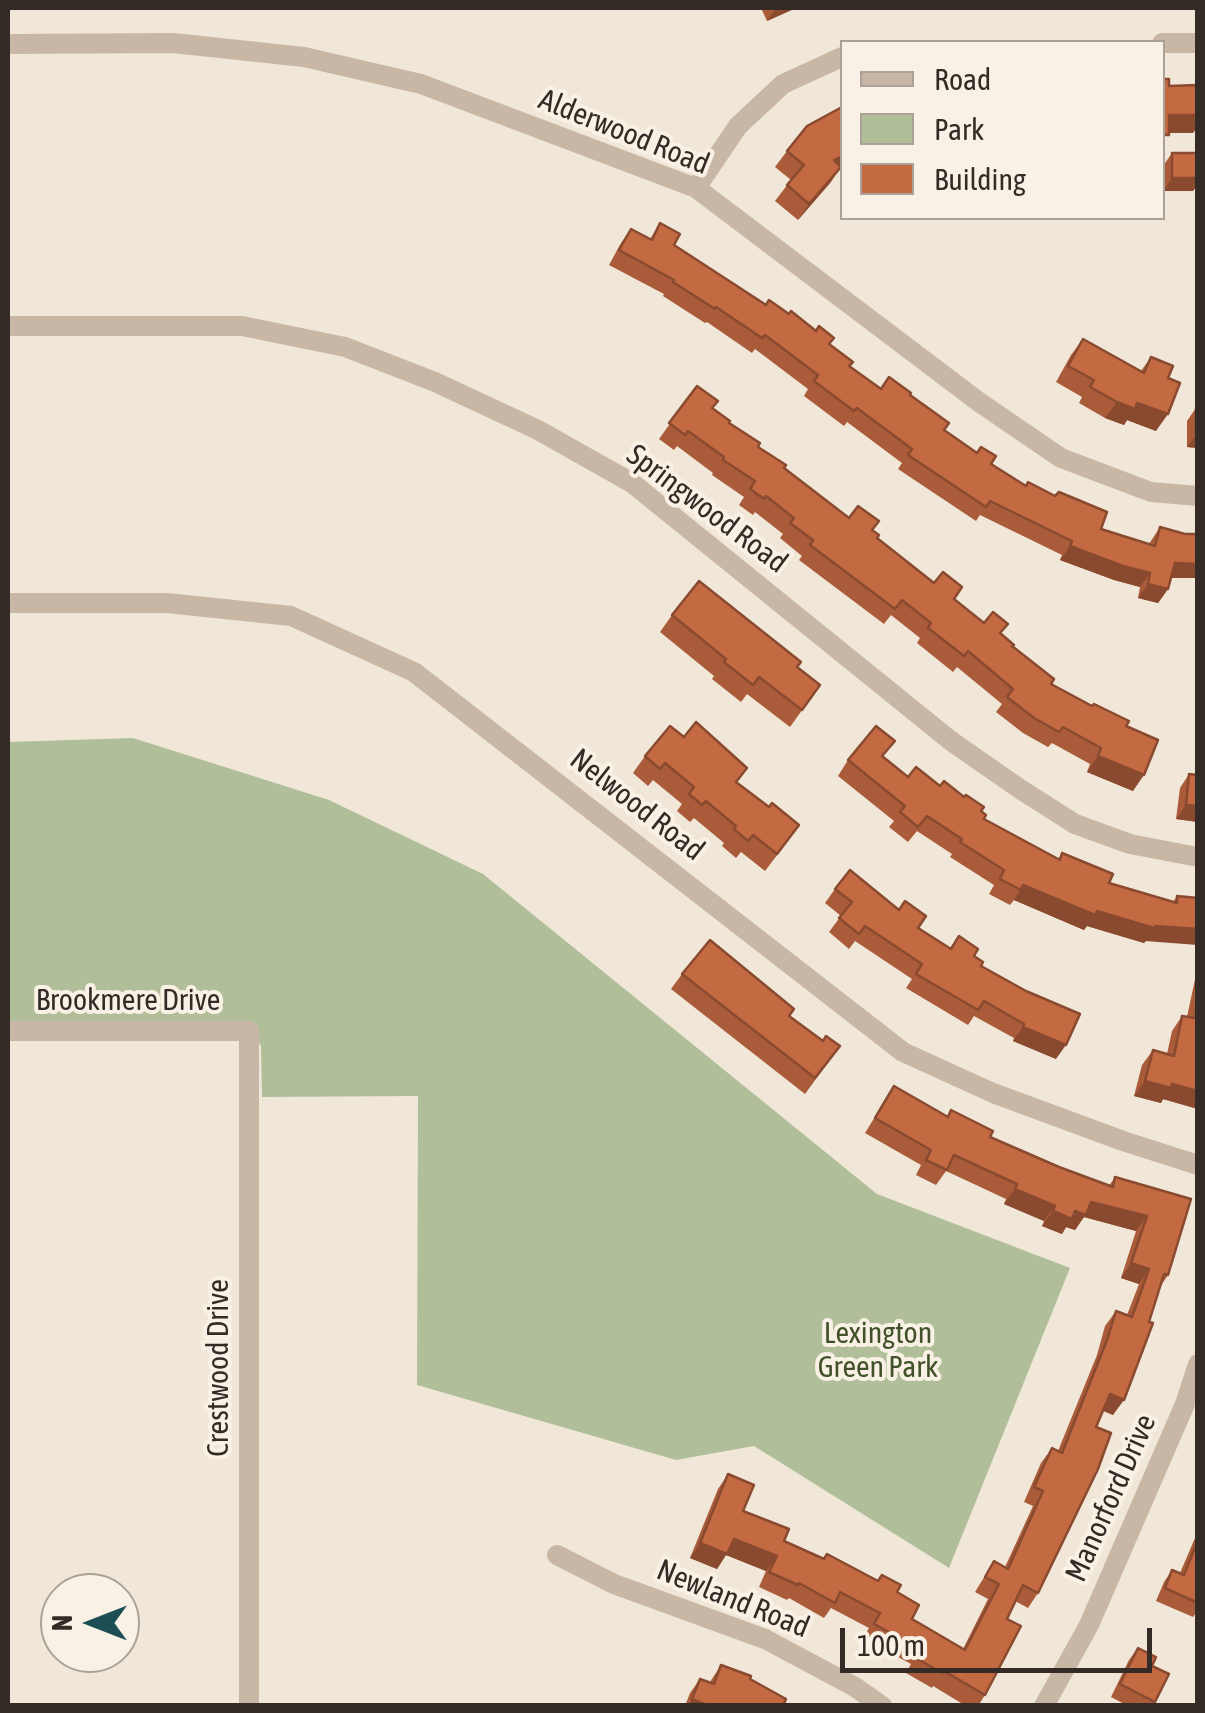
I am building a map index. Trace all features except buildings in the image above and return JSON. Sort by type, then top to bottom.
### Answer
[{"type":"street","name":"Alderwood Road","points":[[8,44],[173,43],[304,57],[421,84],[696,188],[979,402],[1061,458],[1151,492],[1198,496]]},
{"type":"street","points":[[1165,43],[1198,43]]},
{"type":"street","points":[[696,188],[738,126],[783,84],[840,58]]},
{"type":"street","name":"Springwood Road","points":[[8,326],[242,326],[346,347],[435,382],[538,430],[632,483],[951,741],[1075,824],[1130,844],[1198,858]]},
{"type":"street","name":"Nelwood Road","points":[[8,602],[167,602],[290,616],[414,672],[903,1052],[992,1093],[1123,1142],[1198,1165]]},
{"type":"street","name":"Brookmere Drive","points":[[8,1031],[249,1031]]},
{"type":"street","name":"Crestwood Drive","points":[[249,1031],[249,1706]]},
{"type":"street","name":"Manorford Drive","points":[[1044,1706],[1089,1625],[1185,1404],[1198,1364]]},
{"type":"street","name":"Newland Road","points":[[557,1555],[614,1584],[766,1639],[882,1706]]},
{"type":"green space","name":"Lexington Green Park","points":[[133,738],[329,800],[483,874],[877,1194],[1070,1268],[949,1568],[754,1446],[676,1460],[417,1385],[418,1096],[262,1097],[261,1046],[247,1025],[8,1022],[8,742]]}]
